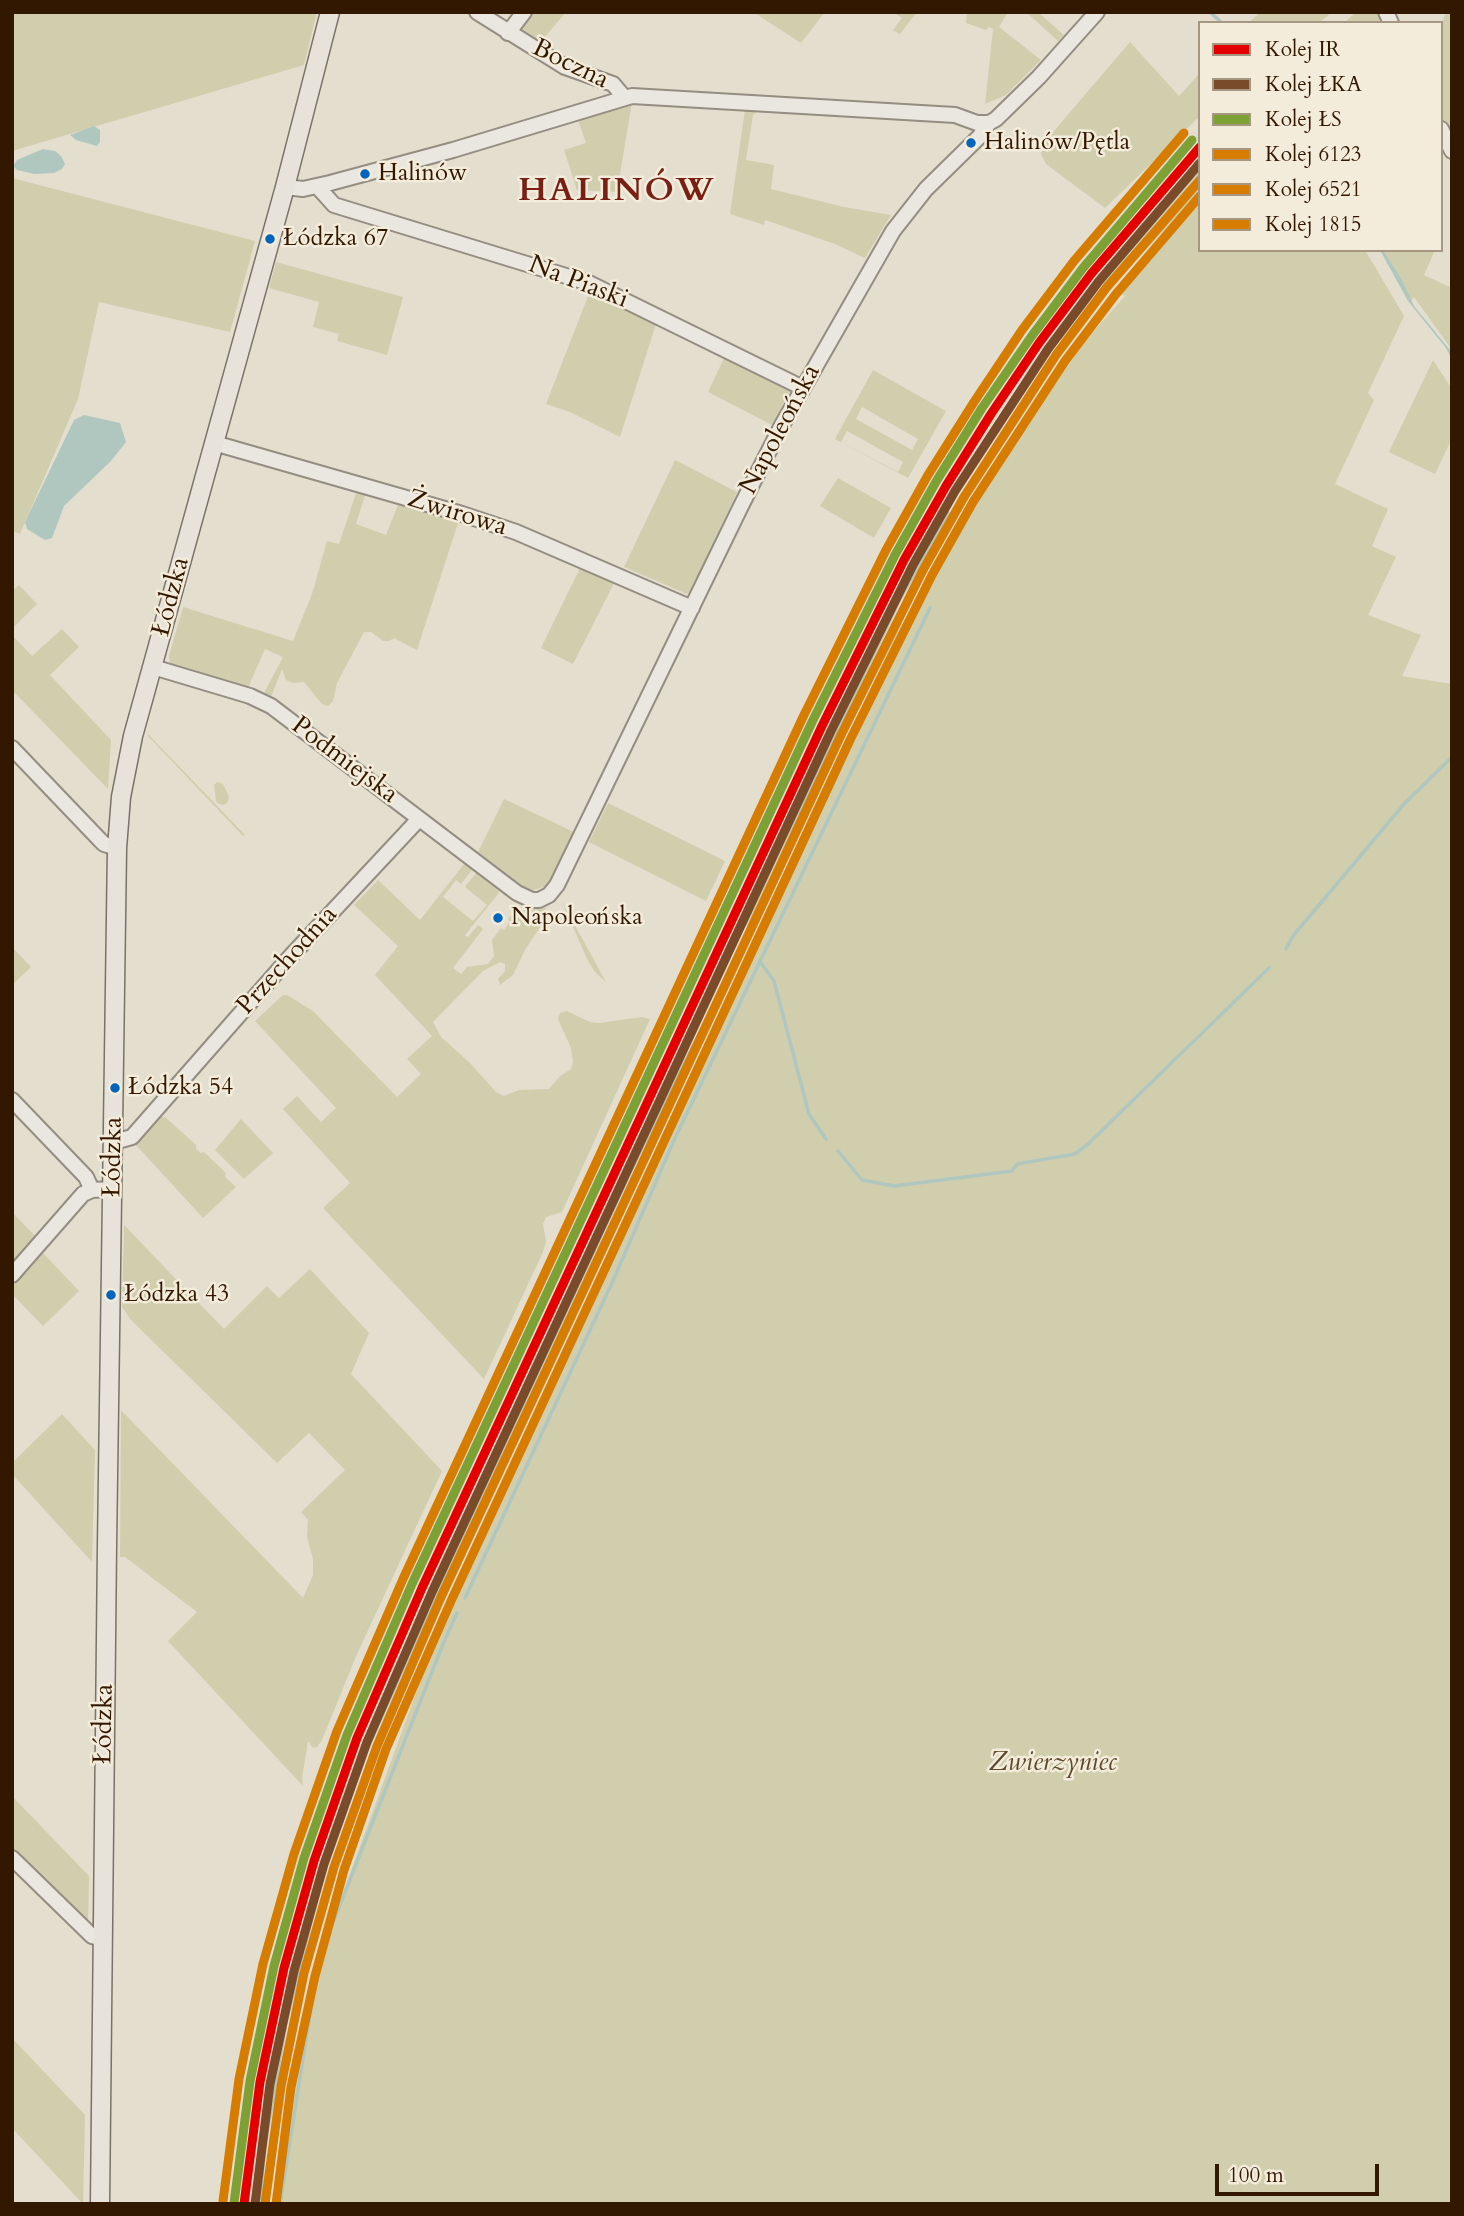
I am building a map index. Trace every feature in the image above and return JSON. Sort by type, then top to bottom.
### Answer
[{"type":"main road","name":"Łódzka","points":[[100,2204],[117,848],[126,766],[285,187],[330,12]]},
{"type":"street","name":"Boczna","points":[[477,12],[565,67],[613,84],[624,97]]},
{"type":"street","points":[[508,33],[524,12]]},
{"type":"street","name":"Napoleońska","points":[[517,893],[539,900],[549,895],[557,885],[741,506],[803,388],[893,231],[926,189],[989,123],[1025,91],[1097,12]]},
{"type":"street","points":[[285,187],[303,189],[324,185],[453,150],[624,97],[640,95],[955,115],[973,122],[989,123]]},
{"type":"street","points":[[971,144],[973,122]]},
{"type":"street","points":[[1443,133],[1452,151]]},
{"type":"street","name":"Na Piaski","points":[[324,185],[342,208],[589,283],[803,388]]},
{"type":"street","name":"Żwirowa","points":[[214,443],[516,532],[692,608]]},
{"type":"street","name":"Podmiejska","points":[[153,667],[250,696],[271,706],[517,893]]},
{"type":"street","points":[[12,748],[104,844],[117,848]]},
{"type":"street","name":"Przechodnia","points":[[114,1142],[132,1137],[290,957],[419,819]]},
{"type":"street","points":[[12,1100],[86,1177],[92,1190]]},
{"type":"street","points":[[12,1275],[83,1194],[92,1190],[113,1189]]},
{"type":"street","points":[[12,1858],[92,1936],[103,1939]]},
{"type":"green space","points":[[12,12],[317,12],[304,65],[12,151]]},
{"type":"green space","points":[[529,12],[566,12],[538,42],[520,31]]},
{"type":"green space","points":[[753,12],[825,12],[801,43]]},
{"type":"green space","points":[[893,12],[917,12],[900,34],[893,30],[902,18]]},
{"type":"green space","points":[[967,12],[1008,12],[999,27],[1041,60],[1006,95],[985,104],[993,29],[989,27],[986,30],[966,23]]},
{"type":"green space","points":[[1026,12],[1038,12],[1064,35],[1058,41]]},
{"type":"green space","points":[[1261,12],[1332,12],[1321,21],[1250,21]]},
{"type":"green space","points":[[1356,12],[1381,12],[1386,21],[1346,21]]},
{"type":"green space","points":[[1446,12],[1452,12],[1452,143],[1443,125],[1443,21]]},
{"type":"green space","points":[[1130,42],[1179,96],[1198,75],[1198,118],[1105,208],[1046,164],[1041,154],[1042,145]]},
{"type":"green space","points":[[632,102],[617,192],[577,190],[564,150],[586,143],[578,120]]},
{"type":"green space","points":[[745,110],[758,111],[753,115],[746,160],[774,165],[771,189],[844,207],[891,215],[865,258],[835,244],[765,220],[764,225],[730,214]]},
{"type":"green space","points":[[1198,166],[1198,193],[1062,340],[1060,339],[1003,421],[951,506],[902,594],[845,711],[806,796],[751,929],[743,923],[838,717],[892,608],[952,497],[1063,328],[1138,233]]},
{"type":"green space","points":[[12,178],[255,241],[230,332],[99,302],[78,399],[20,534],[12,531]]},
{"type":"green space","name":"Zwierzyniec","points":[[1198,200],[1198,252],[1366,252],[1404,316],[1368,393],[1374,400],[1335,484],[1388,509],[1372,546],[1396,557],[1368,615],[1421,635],[1402,676],[1452,684],[1452,2204],[275,2204],[292,2072],[319,1958],[457,1581],[642,1178],[755,943],[892,642],[923,587],[932,583],[1023,421],[1054,376],[1125,296],[1116,290]]},
{"type":"green space","points":[[1384,252],[1434,252],[1424,275],[1452,288],[1452,350],[1414,297],[1411,301],[1401,278]]},
{"type":"green space","points":[[276,262],[403,297],[387,355],[337,341],[339,334],[313,327],[319,302],[269,288]]},
{"type":"green space","points":[[590,291],[656,324],[620,437],[570,412],[546,404]]},
{"type":"green space","points":[[724,358],[790,391],[772,425],[708,392]]},
{"type":"green space","points":[[1433,360],[1452,389],[1452,438],[1435,474],[1389,452]]},
{"type":"green space","points":[[873,370],[946,411],[908,478],[835,439]],"holes":[[[862,407],[918,439],[912,450],[856,419]],[[847,431],[903,462],[898,472],[841,442]]]},
{"type":"green space","points":[[675,460],[737,492],[691,591],[687,594],[624,567]]},
{"type":"green space","points":[[838,478],[891,508],[874,538],[820,506]]},
{"type":"green space","points":[[356,493],[365,495],[356,524],[386,535],[398,505],[459,520],[417,650],[394,638],[383,641],[371,632],[364,632],[337,683],[333,701],[328,706],[322,704],[304,682],[293,683],[286,680],[282,669],[271,697],[263,695],[283,657],[265,649],[247,690],[170,664],[169,656],[183,607],[293,641],[312,594],[327,541],[339,544]]},
{"type":"green space","points":[[581,566],[615,581],[573,664],[541,648]]},
{"type":"green space","points":[[19,585],[37,604],[12,629],[12,591]]},
{"type":"green space","points":[[62,629],[79,647],[50,675],[111,740],[108,789],[12,690],[12,635],[32,656]]},
{"type":"green space","points":[[148,734],[245,835],[243,836]]},
{"type":"green space","points":[[217,782],[223,784],[229,797],[224,805],[216,800],[214,785]]},
{"type":"green space","points":[[504,799],[574,832],[549,886],[528,891],[478,852]]},
{"type":"green space","points":[[608,803],[725,861],[706,901],[589,842]]},
{"type":"green space","points":[[464,864],[472,870],[461,884],[456,880],[443,897],[473,921],[487,905],[465,887],[476,873],[499,891],[465,935],[468,937],[478,925],[483,929],[453,968],[461,974],[467,967],[488,964],[494,956],[492,940],[501,928],[504,930],[515,911],[546,908],[544,921],[513,975],[500,985],[498,979],[505,971],[505,964],[500,962],[483,971],[433,1022],[441,1037],[470,1063],[496,1092],[504,1096],[519,1090],[549,1089],[560,1076],[571,1069],[571,1048],[558,1019],[560,1013],[567,1011],[590,1022],[599,1023],[642,1017],[650,1019],[562,1212],[546,1217],[543,1224],[546,1242],[543,1252],[484,1379],[323,1208],[350,1183],[283,1109],[297,1096],[321,1122],[336,1108],[255,1021],[283,995],[287,995],[313,1011],[397,1097],[421,1074],[407,1059],[432,1036],[375,975],[398,946],[354,905],[378,880],[420,920]]},
{"type":"green space","points":[[561,900],[606,982],[588,961]]},
{"type":"green space","points":[[12,947],[31,967],[12,985]]},
{"type":"green space","points":[[161,1117],[165,1117],[196,1145],[196,1149],[204,1152],[236,1187],[203,1218],[136,1145]]},
{"type":"green space","points":[[241,1119],[273,1153],[244,1179],[215,1150]]},
{"type":"green space","points":[[12,1212],[38,1239],[12,1268]]},
{"type":"green space","points":[[124,1225],[224,1329],[267,1286],[279,1298],[310,1269],[369,1333],[351,1374],[442,1471],[357,1654],[322,1740],[313,1748],[308,1741],[303,1786],[168,1641],[197,1612],[125,1557],[120,1557],[121,1410],[303,1598],[313,1575],[313,1559],[307,1537],[308,1520],[301,1512],[345,1470],[309,1433],[277,1463],[131,1320],[122,1307]]},
{"type":"green space","points":[[43,1253],[79,1291],[43,1326],[12,1294],[12,1287]]},
{"type":"green space","points":[[62,1414],[95,1450],[92,1562],[12,1474],[12,1463]]},
{"type":"green space","points":[[12,1796],[89,1876],[88,1925],[12,1854]]},
{"type":"green space","points":[[12,2038],[85,2115],[83,2204],[12,2128]]},
{"type":"water","points":[[94,126],[100,130],[100,142],[97,146],[76,140],[70,135]]},
{"type":"water","points":[[43,149],[55,151],[61,156],[65,164],[62,169],[54,173],[34,174],[17,170],[13,166],[17,160]]},
{"type":"water","points":[[1381,252],[1384,252],[1401,278],[1414,306],[1450,350],[1452,360],[1446,348],[1408,301]]},
{"type":"water","points":[[84,415],[120,423],[126,442],[111,461],[64,506],[52,538],[45,540],[27,529],[25,522],[74,420]]},
{"type":"waterway","name":"Zwierzyniec","points":[[1210,12],[1220,21]]},
{"type":"waterway","points":[[260,2204],[264,2151],[286,2022],[321,1881],[367,1750],[453,1556],[636,1160],[751,930],[818,770],[900,599],[948,513]]},
{"type":"waterway","points":[[465,1598],[612,1283],[675,1138],[930,608]]},
{"type":"waterway","points":[[1286,949],[1293,936],[1404,804],[1452,757]]},
{"type":"waterway","points":[[761,963],[774,981],[809,1114],[826,1139]]},
{"type":"waterway","points":[[838,1151],[862,1180],[894,1186],[1012,1171],[1017,1164],[1075,1154],[1269,968]]},
{"type":"waterway","points":[[280,2204],[319,1958],[457,1613]]},
{"type":"rail line","name":"6521","points":[[223,2201],[239,2079],[263,1964],[294,1854],[337,1731],[403,1579],[803,717],[886,550],[928,475],[974,402],[1022,330],[1074,261],[1184,133]]},
{"type":"rail line","name":"ŁS","points":[[234,2203],[250,2081],[274,1966],[304,1858],[347,1735],[412,1584],[812,722],[895,555],[982,408],[1083,268],[1192,140]]},
{"type":"rail line","name":"IR","points":[[244,2204],[260,2082],[284,1968],[314,1861],[357,1738],[422,1588],[822,726],[904,560],[991,414],[1039,343],[1091,274],[1198,149]]},
{"type":"rail line","name":"ŁKA","points":[[255,2204],[270,2084],[294,1971],[324,1864],[367,1742],[432,1592],[831,731],[913,565],[955,491],[1048,349],[1099,281],[1198,165]]},
{"type":"rail line","name":"6123","points":[[265,2204],[281,2086],[304,1973],[334,1867],[377,1746],[441,1597],[841,735],[923,570],[964,497],[1056,355],[1107,287],[1198,182]]},
{"type":"rail line","name":"1815","points":[[276,2204],[291,2087],[315,1976],[344,1870],[386,1749],[451,1601],[850,740],[932,575],[973,502],[1065,361],[1116,294],[1198,198]]},
{"type":"place","name":"Halinów/Pętla","points":[[971,143]]},
{"type":"place","name":"Halinów","points":[[365,174]]},
{"type":"place","name":"Łódzka 67","points":[[270,239]]},
{"type":"place","name":"Napoleońska","points":[[498,918]]},
{"type":"place","name":"Łódzka 54","points":[[115,1088]]},
{"type":"place","name":"Łódzka 43","points":[[111,1295]]},
{"type":"district","name":"HALINÓW","points":[[617,192]]}]
